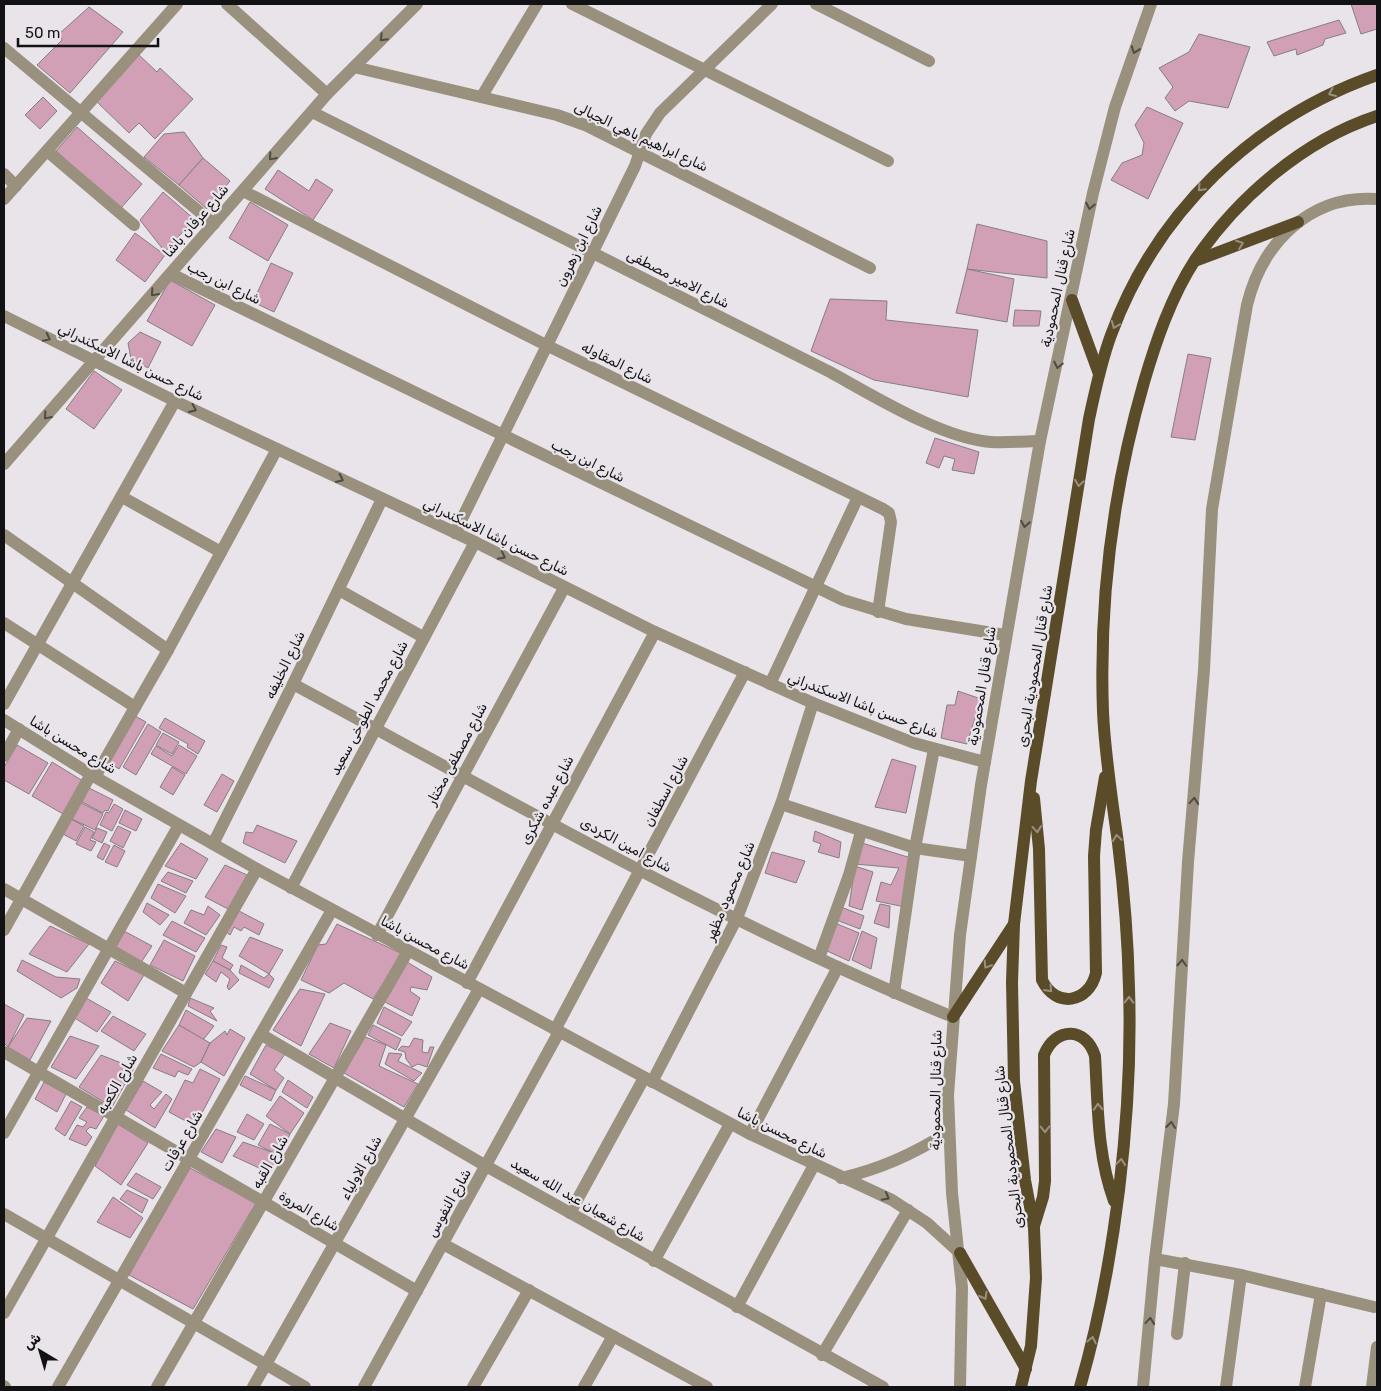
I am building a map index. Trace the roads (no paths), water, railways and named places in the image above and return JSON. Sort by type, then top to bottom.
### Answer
[{"type":"main road","name":"شارع قنال المحمودية البحرى","points":[[1021,1387],[1026,1369],[1036,1301],[1034,1228],[1023,1160],[1014,1081],[1012,982],[1014,924],[1031,781],[1089,419],[1099,374],[1123,305],[1145,261],[1163,234],[1207,182],[1260,136],[1289,116],[1320,98],[1377,75]]},
{"type":"main road","points":[[1080,1387],[1096,1324],[1116,1206],[1129,1061],[1129,989],[1125,917],[1107,765],[1103,714],[1103,646],[1108,561],[1115,508],[1125,456],[1153,352],[1167,317],[1195,261],[1243,203],[1271,177],[1301,154],[1334,135],[1377,116]]},
{"type":"main road","points":[[1195,261],[1298,222]]},
{"type":"main road","points":[[1072,300],[1099,374]]},
{"type":"main road","points":[[1031,781],[1039,849],[1042,980],[1052,994],[1068,999],[1076,998],[1090,989],[1096,973],[1094,856],[1096,830],[1107,765]]},
{"type":"main road","points":[[953,1017],[1014,924]]},
{"type":"main road","points":[[1034,1228],[1043,1197],[1045,1181],[1044,1055],[1048,1045],[1056,1038],[1065,1034],[1076,1034],[1085,1039],[1092,1046],[1095,1056],[1099,1136],[1108,1183],[1116,1206]]},
{"type":"main road","points":[[960,1254],[1026,1369]]},
{"type":"street","points":[[4,198],[177,4]]},
{"type":"street","points":[[227,4],[327,94]]},
{"type":"street","name":"شارع عرفان باشا","points":[[4,464],[327,94],[417,4]]},
{"type":"street","points":[[482,96],[537,4]]},
{"type":"street","points":[[572,4],[888,160]]},
{"type":"street","name":"شارع ابن زهرون","points":[[455,533],[635,166],[646,134],[660,113],[772,4]]},
{"type":"street","points":[[816,4],[929,61]]},
{"type":"street","name":"شارع قنال المحمودية","points":[[960,1387],[963,1323],[960,1254],[952,1193],[948,1132],[953,1017],[960,936],[971,856],[1006,634],[1040,441],[1103,150],[1115,108],[1151,4]]},
{"type":"street","points":[[4,48],[214,224]]},
{"type":"street","name":"شارع ابراهيم باهي الجبالى","points":[[354,67],[482,96],[557,115],[585,125],[639,150],[870,268]]},
{"type":"street","name":"شارع الامير مصطفى","points":[[312,112],[934,425],[989,442],[1040,441]]},
{"type":"street","points":[[46,151],[134,225]]},
{"type":"street","points":[[4,174],[16,186]]},
{"type":"street","name":"شارع المقاوله","points":[[243,191],[546,345],[883,509],[891,517],[878,612]]},
{"type":"street","points":[[1143,1387],[1155,1259],[1174,1104],[1215,485],[1251,289],[1257,273],[1270,252],[1298,222],[1325,207],[1340,202],[1377,199]]},
{"type":"street","name":"شارع ابن رجب","points":[[171,274],[815,588],[878,612],[1006,634]]},
{"type":"street","name":"شارع حسن باشا الاسكندراني","points":[[4,318],[175,401],[475,542],[655,632],[813,703],[934,749],[985,762]]},
{"type":"street","points":[[4,704],[175,401]]},
{"type":"street","points":[[4,930],[93,775],[135,708],[168,650],[277,449]]},
{"type":"street","points":[[770,684],[858,496]]},
{"type":"street","points":[[122,497],[221,552]]},
{"type":"street","name":"شارع الخليفه","points":[[213,844],[339,590],[382,498]]},
{"type":"street","points":[[4,535],[168,650]]},
{"type":"street","name":"شارع محمد الطوخى سعيد","points":[[290,888],[423,636],[475,542]]},
{"type":"street","name":"شارع مصطفى مختار","points":[[378,934],[564,588]]},
{"type":"street","points":[[339,590],[423,636]]},
{"type":"street","points":[[4,623],[135,708]]},
{"type":"street","name":"شارع عبده شكرى","points":[[467,983],[655,632]]},
{"type":"street","name":"شارع اسطفان","points":[[558,1031],[745,672]]},
{"type":"street","name":"شارع امين الكردى","points":[[293,684],[641,871],[838,967],[894,993],[953,1017]]},
{"type":"street","name":"شارع محمود مظهر","points":[[570,1213],[648,1080],[737,918],[781,804],[813,703]]},
{"type":"street","name":"شارع محسن باشا","points":[[4,720],[93,775],[290,888],[730,1124],[841,1178],[875,1192],[908,1210],[926,1223],[960,1254]]},
{"type":"street","points":[[4,756],[19,729]]},
{"type":"street","points":[[894,993],[915,848],[934,749]]},
{"type":"street","points":[[781,804],[861,832],[915,848],[971,856]]},
{"type":"street","points":[[4,1133],[179,824]]},
{"type":"street","points":[[819,958],[846,883],[861,832]]},
{"type":"street","name":"شارع الكعبه","points":[[4,1313],[257,870]]},
{"type":"street","points":[[4,888],[186,994]]},
{"type":"street","name":"شارع عرفات","points":[[58,1387],[262,1035],[332,910]]},
{"type":"street","name":"شارع القبه","points":[[156,1387],[408,951]]},
{"type":"street","points":[[750,1134],[838,967]]},
{"type":"street","name":"شارع الاولياء","points":[[254,1387],[479,989]]},
{"type":"street","name":"شارع النفوس","points":[[364,1387],[558,1031]]},
{"type":"street","name":"شارع شعبان عبد الله سعيد","points":[[262,1035],[486,1166],[822,1355],[883,1387]]},
{"type":"street","name":"شارع المروة","points":[[4,1052],[417,1291]]},
{"type":"street","points":[[654,1261],[730,1124]]},
{"type":"street","points":[[841,1178],[869,1172],[897,1162],[948,1132]]},
{"type":"street","points":[[737,1307],[814,1165]]},
{"type":"street","points":[[822,1355],[908,1210]]},
{"type":"street","points":[[4,1214],[305,1387]]},
{"type":"street","points":[[443,1244],[613,1336],[693,1384],[707,1387]]},
{"type":"street","points":[[1155,1259],[1185,1263],[1241,1275],[1374,1307]]},
{"type":"street","points":[[1177,1334],[1185,1263]]},
{"type":"street","points":[[1226,1387],[1241,1275]]},
{"type":"street","points":[[473,1387],[529,1290]]},
{"type":"street","points":[[1305,1387],[1322,1294]]},
{"type":"street","points":[[584,1387],[613,1336]]},
{"type":"street","points":[[1372,1387],[1377,1347]]}]
